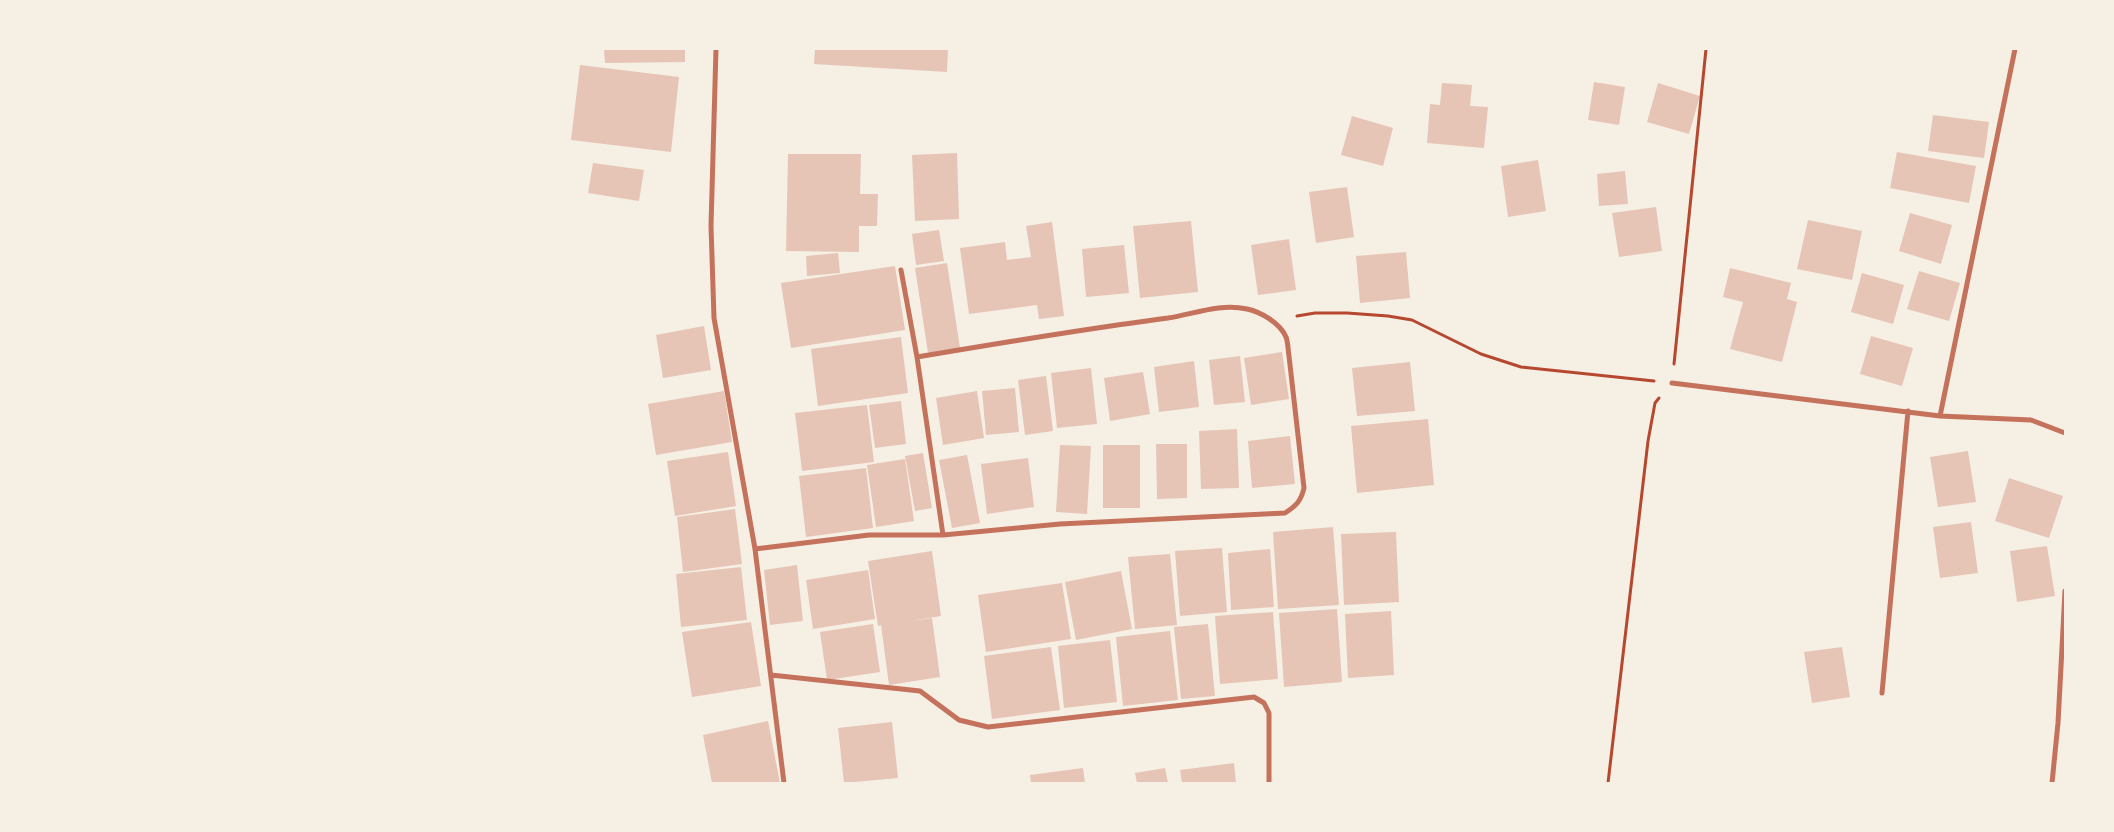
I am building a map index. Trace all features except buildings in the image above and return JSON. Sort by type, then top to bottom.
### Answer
[{"type":"street","points":[[716,49],[711,226],[714,318],[755,549],[784,783]]},
{"type":"street","points":[[1940,416],[2015,49]]},
{"type":"street","points":[[901,270],[917,357],[943,535]]},
{"type":"street","points":[[755,549],[869,535],[943,535],[1060,524],[1284,513],[1294,507],[1301,499],[1304,488],[1286,337],[1279,326],[1264,315],[1248,309],[1225,307],[1174,317],[1091,328],[917,357]]},
{"type":"street","points":[[1672,383],[1940,416],[2031,420],[2065,433]]},
{"type":"street","points":[[1882,693],[1908,411]]},
{"type":"street","points":[[2052,783],[2058,723],[2065,590]]},
{"type":"street","points":[[770,674],[920,691],[959,720],[988,727],[1254,697],[1264,703],[1269,713],[1269,783]]},
{"type":"path","points":[[1608,783],[1648,441],[1655,404],[1672,383],[1706,49]]},
{"type":"path","points":[[1279,326],[1296,316],[1315,313],[1388,316],[1412,320],[1481,354],[1521,367],[1672,383]]}]
